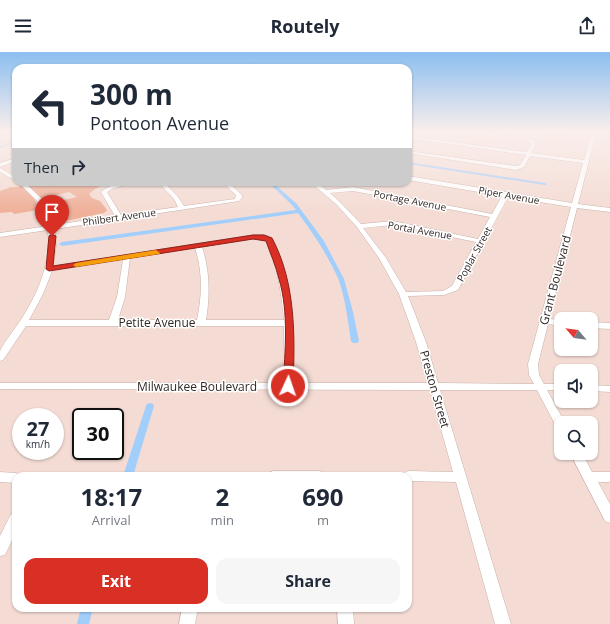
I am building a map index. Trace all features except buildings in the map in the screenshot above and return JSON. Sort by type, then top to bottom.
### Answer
[{"type":"street","points":[[446,158],[516,168],[522,166],[527,158]]},
{"type":"street","points":[[555,158],[585,162]]},
{"type":"street","name":"Grant Boulevard","points":[[556,416],[533,369],[535,353],[586,158]]},
{"type":"street","points":[[0,165],[12,160]]},
{"type":"street","points":[[0,170],[12,176]]},
{"type":"street","name":"Piper Avenue","points":[[412,179],[610,210]]},
{"type":"street","points":[[0,358],[25,323],[41,292],[49,269],[52,252],[49,216],[39,199],[26,186]]},
{"type":"street","points":[[118,186],[106,189],[105,193],[118,216]]},
{"type":"street","points":[[164,186],[176,198],[182,208]]},
{"type":"street","name":"Philbert Avenue","points":[[0,235],[118,216],[237,200],[240,198],[239,195],[229,186]]},
{"type":"street","name":"Preston Street","points":[[318,186],[359,226],[382,258],[403,294],[416,328],[434,386],[503,624]]},
{"type":"street","name":"Portage Avenue","points":[[325,192],[353,189],[495,216]]},
{"type":"street","name":"Poplar Street","points":[[403,294],[436,293],[451,291],[455,288],[506,194]]},
{"type":"street","name":"Portal Avenue","points":[[359,226],[393,223],[480,241]]},
{"type":"street","points":[[49,269],[253,237],[269,240],[280,269],[288,310],[290,352],[288,386]]},
{"type":"street","points":[[198,246],[202,254],[204,280],[201,322]]},
{"type":"street","points":[[113,322],[121,297],[126,257]]},
{"type":"street","points":[[544,321],[554,322]]},
{"type":"street","name":"Petite Avenue","points":[[25,323],[288,323]]},
{"type":"street","points":[[598,325],[610,326]]},
{"type":"street","name":"Milwaukee Boulevard","points":[[0,386],[554,387]]},
{"type":"street","points":[[598,388],[610,389]]},
{"type":"street","points":[[580,460],[610,517]]},
{"type":"street","points":[[412,476],[460,477]]},
{"type":"street","points":[[0,477],[12,478]]},
{"type":"street","points":[[589,477],[610,477]]},
{"type":"street","points":[[0,550],[12,526]]},
{"type":"street","points":[[187,624],[189,612]]},
{"type":"street","points":[[345,612],[346,624]]},
{"type":"shaded area","points":[[101,186],[89,194],[92,198],[100,201],[107,210],[104,213],[56,223],[46,204],[77,197],[69,192],[35,200],[38,210],[14,214],[12,212],[0,213],[0,191],[11,187]]},
{"type":"waterway","points":[[412,164],[545,184]]},
{"type":"waterway","points":[[274,186],[294,204],[321,241],[341,279],[350,312],[355,341]]},
{"type":"waterway","points":[[62,244],[299,211]]},
{"type":"waterway","points":[[129,472],[150,406]]},
{"type":"waterway","points":[[83,624],[86,612]]},
{"type":"slow traffic","points":[[76,265],[156,253]]},
{"type":"route","points":[[52,236],[52,252],[49,269],[253,237],[269,240],[279,264],[288,310],[290,352],[288,386]]}]
